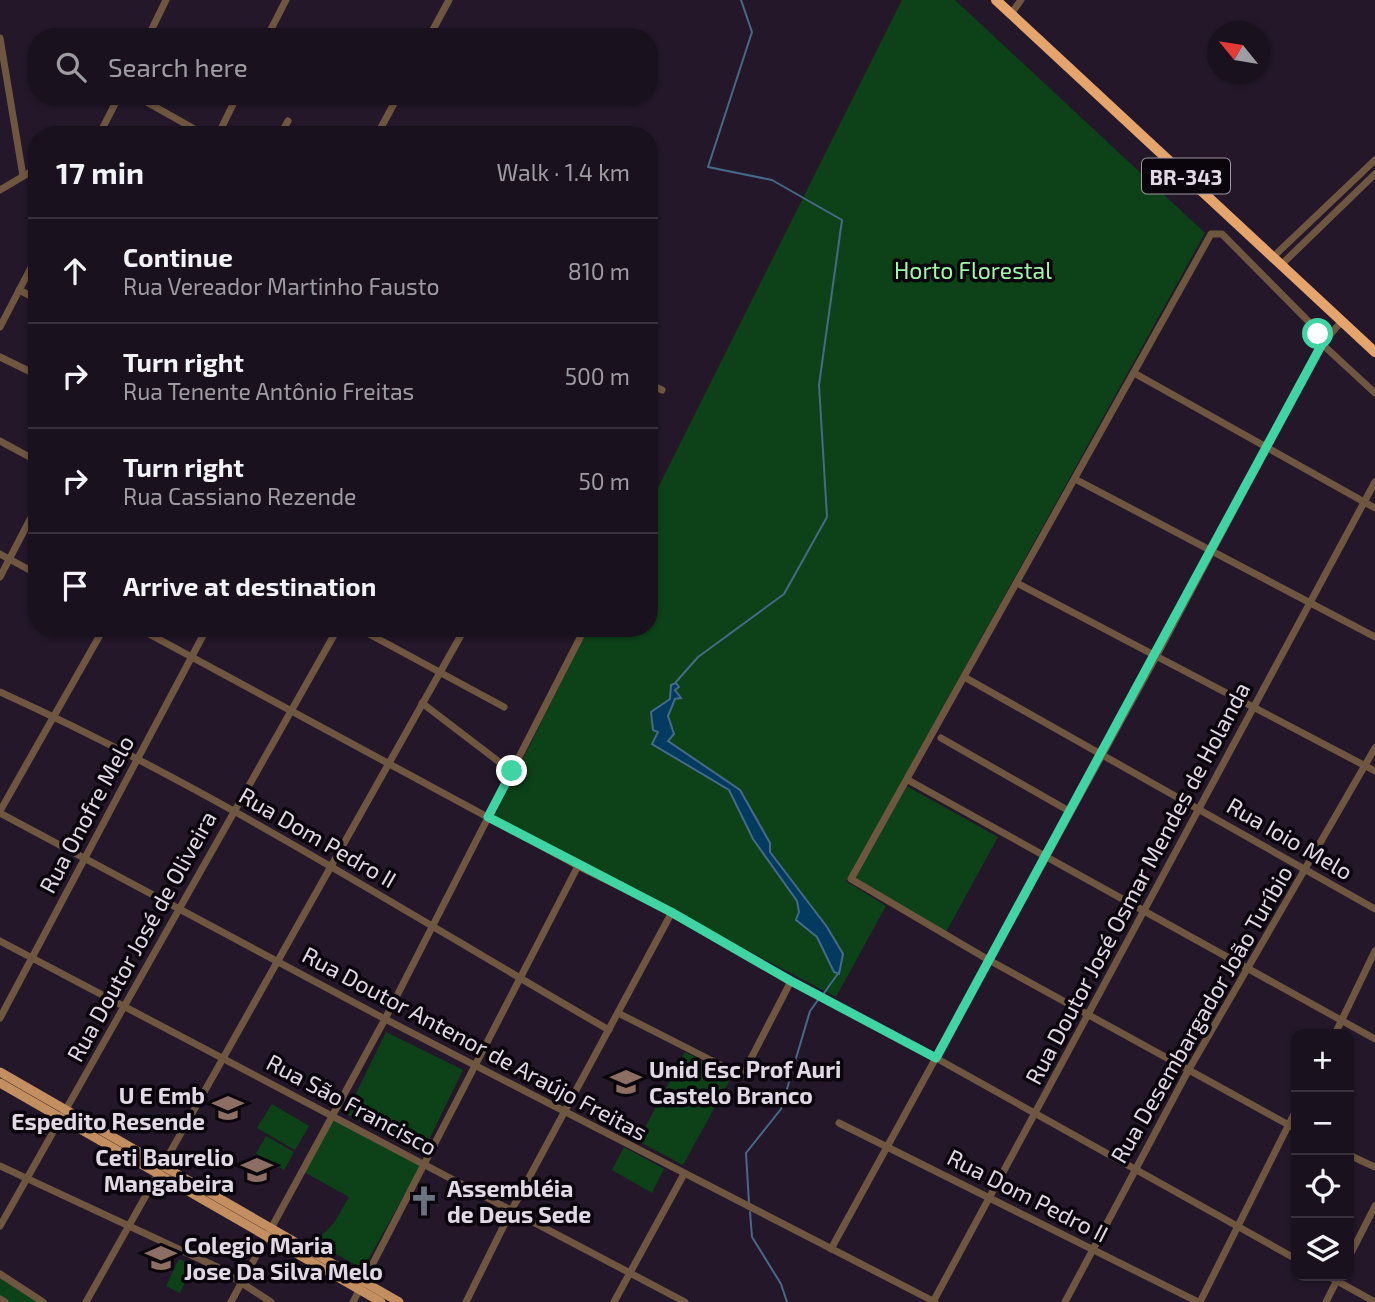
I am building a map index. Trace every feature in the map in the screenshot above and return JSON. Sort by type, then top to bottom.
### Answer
[{"type":"highway","name":"BR-343","points":[[996,0],[1375,352]]},
{"type":"main road","points":[[0,1072],[31,1095],[159,1169],[362,1286],[399,1302]]},
{"type":"main road","points":[[0,1083],[31,1095]]},
{"type":"main road","points":[[362,1286],[381,1302]]},
{"type":"street","points":[[152,28],[166,0]]},
{"type":"street","points":[[272,28],[286,0]]},
{"type":"street","points":[[434,28],[449,0]]},
{"type":"street","points":[[1011,14],[1021,0]]},
{"type":"street","points":[[0,38],[23,176]]},
{"type":"street","points":[[104,126],[114,105]]},
{"type":"street","points":[[152,105],[189,126]]},
{"type":"street","points":[[222,126],[233,105]]},
{"type":"street","points":[[382,126],[393,105]]},
{"type":"street","points":[[285,126],[288,121]]},
{"type":"street","points":[[1277,261],[1375,160]]},
{"type":"street","points":[[0,190],[28,173]]},
{"type":"street","points":[[1277,261],[1375,174]]},
{"type":"street","points":[[1291,1126],[987,959],[851,879],[1215,232],[1224,236],[1312,325],[1322,344],[1375,393]]},
{"type":"street","points":[[0,327],[28,273]]},
{"type":"street","points":[[19,290],[28,294]]},
{"type":"street","points":[[831,1248],[1044,855],[1157,655],[1322,344],[1342,321]]},
{"type":"street","points":[[0,358],[28,371]]},
{"type":"street","points":[[1134,373],[1375,508]]},
{"type":"street","points":[[658,388],[662,390]]},
{"type":"street","points":[[0,441],[28,456]]},
{"type":"street","points":[[1075,480],[1375,637]]},
{"type":"street","name":"Rua Doutor José Osmar Mendes de Holanda","points":[[934,1302],[1375,482]]},
{"type":"street","points":[[0,577],[28,523]]},
{"type":"street","points":[[0,554],[28,569]]},
{"type":"street","points":[[1017,583],[1375,771]]},
{"type":"street","points":[[0,812],[99,637]]},
{"type":"street","points":[[153,637],[578,866],[671,912],[1291,1256]]},
{"type":"street","name":"Rua Onofre Melo","points":[[0,1018],[202,637]]},
{"type":"street","name":"Rua Doutor José de Oliveira","points":[[0,1226],[333,637]]},
{"type":"street","points":[[376,637],[504,707]]},
{"type":"street","points":[[86,1302],[276,960],[460,637]]},
{"type":"street","points":[[231,1302],[385,1019],[580,637]]},
{"type":"street","name":"Rua Ioio Melo","points":[[965,678],[1375,909]]},
{"type":"street","name":"Rua Dom Pedro II","points":[[0,692],[138,758],[234,810],[609,1030]]},
{"type":"street","points":[[422,703],[512,771]]},
{"type":"street","points":[[940,738],[1069,811]]},
{"type":"street","name":"Rua Desembargador João Turíbio","points":[[1065,1302],[1188,1071],[1375,748]]},
{"type":"street","points":[[908,780],[1144,910],[1248,971],[1375,1039]]},
{"type":"street","name":"Rua Doutor Antenor de Araújo Freitas","points":[[0,812],[385,1019],[934,1302]]},
{"type":"street","points":[[353,1302],[578,866]]},
{"type":"street","points":[[466,1302],[511,1211],[671,912]]},
{"type":"street","name":"Rua São Francisco","points":[[0,941],[685,1302]]},
{"type":"street","points":[[1338,1029],[1375,951]]},
{"type":"street","points":[[618,1013],[742,1076],[791,981]]},
{"type":"street","points":[[1199,1302],[1291,1119]]},
{"type":"street","name":"Rua Dom Pedro II","points":[[839,1123],[888,1145],[1199,1302]]},
{"type":"street","points":[[1354,1157],[1375,1167]]},
{"type":"street","points":[[0,1166],[217,1267],[271,1302]]},
{"type":"street","points":[[614,1302],[684,1174]]},
{"type":"street","points":[[1354,1246],[1375,1206]]},
{"type":"street","points":[[0,1274],[43,1302]]},
{"type":"street","points":[[1326,1302],[1336,1281]]},
{"type":"street","points":[[1342,1281],[1374,1302]]},
{"type":"street","points":[[0,1299],[5,1302]]},
{"type":"green space","name":"Horto Florestal","points":[[902,0],[955,0],[1205,233],[901,783],[998,837],[945,934],[849,876],[846,881],[886,906],[836,997],[494,817],[584,637],[658,637],[658,488]]},
{"type":"green space","points":[[386,1032],[463,1070],[423,1152],[346,1114]]},
{"type":"green space","points":[[685,1052],[732,1076],[683,1165],[638,1141]]},
{"type":"green space","points":[[272,1104],[309,1126],[295,1150],[257,1128]]},
{"type":"green space","points":[[334,1115],[422,1163],[363,1269],[315,1242],[334,1223],[349,1197],[304,1172]]},
{"type":"green space","points":[[266,1136],[294,1152],[284,1170],[256,1154]]},
{"type":"green space","points":[[624,1147],[664,1169],[652,1193],[612,1170]]},
{"type":"green space","points":[[179,1259],[193,1265],[180,1293],[166,1286]]},
{"type":"green space","points":[[0,1278],[38,1302],[9,1302],[0,1297]]},
{"type":"water","points":[[676,683],[679,687],[675,690],[681,698],[675,699],[668,716],[674,734],[668,741],[740,790],[770,843],[770,852],[827,927],[843,954],[839,974],[834,972],[817,937],[796,920],[799,912],[797,901],[753,839],[729,790],[652,744],[658,732],[653,730],[651,712],[670,699],[671,685]]},
{"type":"waterway","points":[[676,682],[698,657],[784,594],[827,517],[819,385],[842,220],[772,180],[708,167],[752,32],[741,0]]},
{"type":"waterway","points":[[822,996],[839,972]]},
{"type":"waterway","points":[[749,1203],[746,1153],[781,1109],[810,1011],[818,1000]]},
{"type":"waterway","points":[[750,1212],[752,1237],[781,1284],[787,1302]]},
{"type":"place","name":"Unid Esc Prof Auri Castelo Branco","points":[[626,1082]]},
{"type":"place","name":"U E Emb Espedito Resende","points":[[228,1108]]},
{"type":"place","name":"Ceti Baurelio Mangabeira","points":[[257,1170]]},
{"type":"place","name":"Assembléia de Deus Sede","points":[[424,1201]]},
{"type":"place","name":"Colegio Maria Jose Da Silva Melo","points":[[161,1258]]},
{"type":"route","points":[[512,771],[488,817],[671,912],[791,981],[936,1058],[1044,855],[1157,655],[1322,344],[1318,334]]}]
